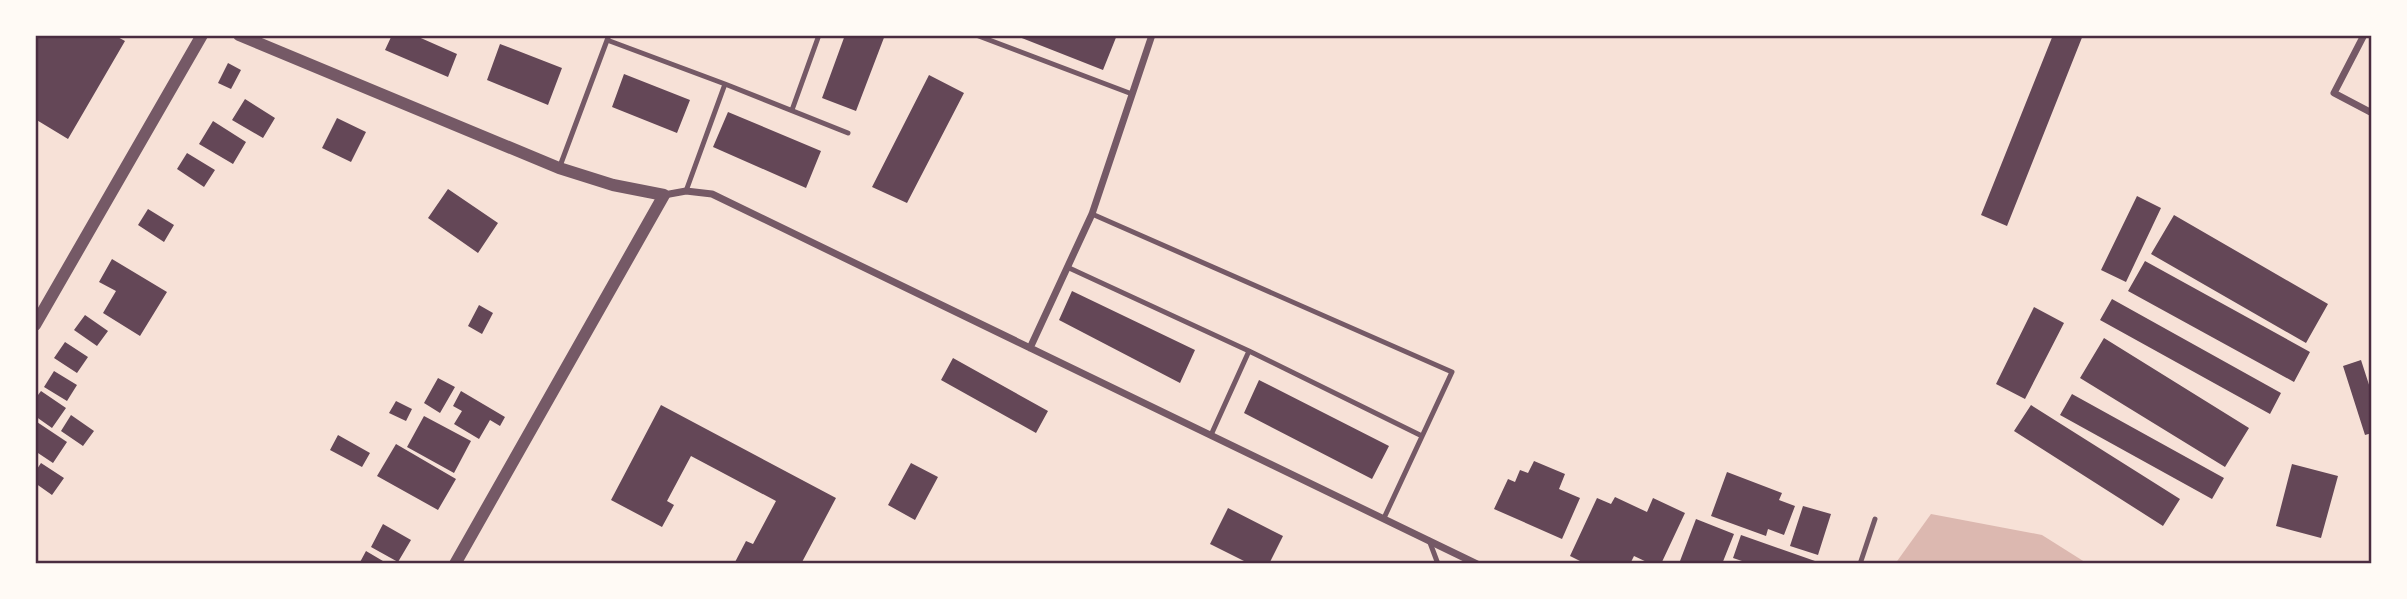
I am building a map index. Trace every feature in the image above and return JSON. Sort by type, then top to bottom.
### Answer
[{"type":"street","points":[[35,325],[202,35]]},
{"type":"street","points":[[239,35],[559,168],[613,185],[664,195],[685,191],[712,194],[1477,564]]},
{"type":"street","points":[[1030,348],[1092,214],[1152,35]]},
{"type":"street","points":[[2364,35],[2334,93],[2372,113]]},
{"type":"street","points":[[455,564],[664,195]]},
{"type":"lane","points":[[792,110],[819,35]]},
{"type":"lane","points":[[976,35],[1132,94]]},
{"type":"lane","points":[[559,168],[608,37],[848,133]]},
{"type":"lane","points":[[685,191],[725,85]]},
{"type":"lane","points":[[1092,214],[1452,372],[1384,519]]},
{"type":"lane","points":[[1067,267],[1249,351],[1422,436]]},
{"type":"lane","points":[[1211,435],[1249,351]]},
{"type":"lane","points":[[1860,564],[1875,519]]},
{"type":"lane","points":[[1429,540],[1438,564]]},
{"type":"shaded area","points":[[1931,514],[2042,535],[2088,564],[1895,564]]},
{"type":"building","points":[[39,35],[114,35],[125,41],[68,139],[35,119],[35,41]]},
{"type":"building","points":[[392,35],[414,35],[457,54],[448,77],[385,50]]},
{"type":"building","points":[[845,35],[885,35],[856,111],[822,98]]},
{"type":"building","points":[[1014,35],[1117,35],[1103,70]]},
{"type":"building","points":[[2053,35],[2083,35],[2007,226],[1981,215]]},
{"type":"building","points":[[500,44],[562,68],[548,105],[487,80]]},
{"type":"building","points":[[228,63],[241,70],[231,89],[218,83]]},
{"type":"building","points":[[624,74],[690,100],[677,133],[612,107]]},
{"type":"building","points":[[929,75],[964,93],[907,203],[872,187]]},
{"type":"building","points":[[245,99],[275,118],[263,138],[232,120]]},
{"type":"building","points":[[728,112],[821,151],[806,188],[713,147]]},
{"type":"building","points":[[337,118],[366,132],[351,162],[322,148]]},
{"type":"building","points":[[213,121],[246,142],[233,164],[199,144]]},
{"type":"building","points":[[187,153],[215,170],[204,187],[177,169]]},
{"type":"building","points":[[448,189],[498,223],[478,253],[428,218]]},
{"type":"building","points":[[2137,196],[2161,208],[2126,282],[2101,270]]},
{"type":"building","points":[[148,209],[174,225],[164,242],[138,225]]},
{"type":"building","points":[[2174,215],[2328,304],[2306,343],[2151,254]]},
{"type":"building","points":[[112,259],[167,292],[140,336],[103,313],[116,291],[99,282]]},
{"type":"building","points":[[2145,261],[2310,352],[2294,382],[2128,291]]},
{"type":"building","points":[[1072,291],[1195,350],[1180,383],[1059,320]]},
{"type":"building","points":[[2112,299],[2281,393],[2270,414],[2100,320]]},
{"type":"building","points":[[479,305],[493,313],[482,334],[468,326]]},
{"type":"building","points":[[2034,307],[2064,323],[2025,399],[1996,384]]},
{"type":"building","points":[[85,315],[108,331],[97,346],[74,330]]},
{"type":"building","points":[[2104,338],[2249,428],[2225,467],[2080,378]]},
{"type":"building","points":[[65,342],[88,357],[77,373],[54,358]]},
{"type":"building","points":[[953,358],[1048,411],[1036,433],[941,380]]},
{"type":"building","points":[[2361,360],[2372,394],[2372,433],[2365,435],[2343,366]]},
{"type":"building","points":[[54,371],[77,385],[67,401],[44,387]]},
{"type":"building","points":[[438,378],[455,387],[440,413],[424,403]]},
{"type":"building","points":[[1259,380],[1389,446],[1372,479],[1244,413]]},
{"type":"building","points":[[41,391],[66,408],[52,428],[35,416],[35,399]]},
{"type":"building","points":[[461,391],[505,417],[500,426],[490,420],[479,439],[454,424],[462,411],[453,406]]},
{"type":"building","points":[[2072,394],[2224,478],[2212,499],[2060,415]]},
{"type":"building","points":[[396,401],[412,409],[406,421],[389,413]]},
{"type":"building","points":[[661,405],[836,498],[801,564],[734,564],[746,541],[753,544],[776,501],[691,456],[667,501],[674,505],[662,527],[611,500]]},
{"type":"building","points":[[2031,405],[2180,499],[2163,526],[2014,431]]},
{"type":"building","points":[[71,415],[94,431],[83,446],[61,431]]},
{"type":"building","points":[[424,416],[471,441],[454,473],[407,447]]},
{"type":"building","points":[[37,422],[67,442],[53,463],[35,451]]},
{"type":"building","points":[[338,435],[370,453],[362,467],[330,450]]},
{"type":"building","points":[[396,444],[456,479],[438,510],[377,476]]},
{"type":"building","points":[[1534,461],[1565,474],[1559,489],[1580,498],[1562,539],[1494,509],[1508,479],[1515,482],[1520,470],[1528,473]]},
{"type":"building","points":[[41,463],[64,478],[52,495],[35,483],[35,472]]},
{"type":"building","points":[[911,463],[938,477],[915,520],[888,505]]},
{"type":"building","points":[[2292,464],[2338,476],[2321,538],[2276,526]]},
{"type":"building","points":[[1727,472],[1782,493],[1779,500],[1795,506],[1784,535],[1768,529],[1766,536],[1711,516]]},
{"type":"building","points":[[1615,497],[1647,512],[1653,498],[1685,513],[1661,564],[1651,564],[1634,556],[1630,564],[1586,564],[1570,556],[1597,498],[1611,504]]},
{"type":"building","points":[[1803,506],[1831,514],[1818,555],[1790,546]]},
{"type":"building","points":[[1228,508],[1283,536],[1269,564],[1250,564],[1210,544]]},
{"type":"building","points":[[1696,519],[1734,534],[1722,564],[1689,564],[1680,561]]},
{"type":"building","points":[[383,524],[411,540],[398,562],[371,547]]},
{"type":"building","points":[[1741,535],[1815,561],[1813,564],[1751,564],[1733,558]]},
{"type":"building","points":[[366,551],[388,564],[359,564]]}]
